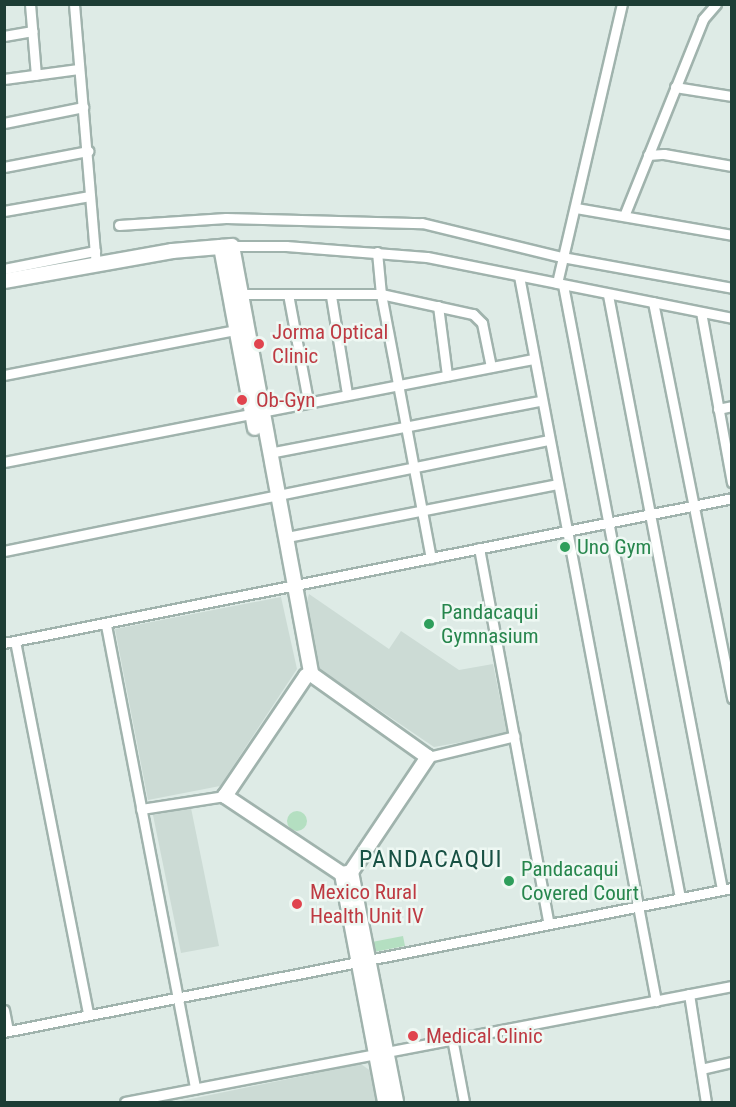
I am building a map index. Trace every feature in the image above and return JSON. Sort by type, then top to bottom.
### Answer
[{"type":"street","points":[[30,4],[36,75]]},
{"type":"street","points":[[74,4],[96,257]]},
{"type":"street","points":[[622,4],[576,208],[562,257],[560,284],[680,898]]},
{"type":"street","points":[[624,216],[706,12],[716,4]]},
{"type":"street","points":[[4,36],[33,31]]},
{"type":"street","points":[[4,79],[78,69]]},
{"type":"street","points":[[675,87],[732,96]]},
{"type":"street","points":[[4,123],[83,107]]},
{"type":"street","points":[[4,167],[88,151]]},
{"type":"street","points":[[648,155],[664,154],[732,166]]},
{"type":"street","points":[[4,212],[90,196]]},
{"type":"street","points":[[576,208],[732,235]]},
{"type":"street","points":[[118,225],[226,218],[413,222],[562,257],[732,288]]},
{"type":"street","points":[[226,247],[240,294],[241,329]]},
{"type":"street","points":[[225,796],[308,675],[226,247]]},
{"type":"street","points":[[4,270],[96,257],[226,247],[377,252],[427,257],[732,318]]},
{"type":"street","points":[[377,252],[381,294],[431,558]]},
{"type":"street","points":[[4,281],[59,264]]},
{"type":"street","points":[[519,276],[540,401],[656,1001]]},
{"type":"street","points":[[240,294],[331,296],[381,294],[477,316],[491,367]]},
{"type":"street","points":[[288,294],[308,400]]},
{"type":"street","points":[[4,1010],[6,1031],[178,995],[254,984],[548,921],[727,889],[650,515],[608,295]]},
{"type":"street","points":[[331,296],[347,394]]},
{"type":"street","points":[[653,302],[732,698]]},
{"type":"street","points":[[438,306],[447,375]]},
{"type":"street","points":[[701,312],[732,482]]},
{"type":"street","points":[[4,375],[241,329]]},
{"type":"street","points":[[4,462],[308,400],[533,359]]},
{"type":"street","points":[[269,453],[540,401]]},
{"type":"street","points":[[718,409],[732,406]]},
{"type":"street","points":[[257,411],[269,453],[274,496],[287,537],[292,584]]},
{"type":"street","points":[[4,551],[274,496],[416,470],[548,440]]},
{"type":"street","points":[[287,537],[557,484]]},
{"type":"street","points":[[4,643],[106,625],[292,584],[732,498]]},
{"type":"street","points":[[479,548],[548,921]]},
{"type":"street","points":[[106,625],[195,1089]]},
{"type":"street","points":[[15,641],[88,1014]]},
{"type":"street","points":[[308,675],[428,757]]},
{"type":"street","points":[[346,873],[428,757],[515,736]]},
{"type":"street","points":[[141,809],[225,796],[346,873],[364,961],[380,1055],[385,1102]]},
{"type":"street","points":[[125,1102],[732,986]]},
{"type":"street","points":[[689,994],[706,1102]]},
{"type":"street","points":[[452,1038],[464,1102]]},
{"type":"street","points":[[380,1055],[396,1102]]},
{"type":"street","points":[[701,1069],[732,1062]]},
{"type":"shaded area","points":[[309,594],[389,649],[401,631],[459,670],[493,664],[507,734],[434,747],[319,669],[306,605]]},
{"type":"shaded area","points":[[281,597],[297,669],[220,786],[148,800],[115,629]]},
{"type":"shaded area","points":[[191,808],[219,946],[181,953],[153,815]]},
{"type":"shaded area","points":[[361,1064],[372,1072],[380,1102],[176,1102]]},
{"type":"green space","points":[[297,811],[304,814],[307,821],[304,828],[297,831],[290,828],[287,821],[290,814]]},
{"type":"green space","points":[[403,936],[405,946],[374,952],[372,942]]},
{"type":"place","name":"Jorma Optical Clinic","points":[[259,344]]},
{"type":"place","name":"Ob-Gyn","points":[[242,400]]},
{"type":"place","name":"Uno Gym","points":[[565,547]]},
{"type":"place","name":"Pandacaqui Gymnasium","points":[[429,624]]},
{"type":"place","name":"Pandacaqui Covered Court","points":[[509,881]]},
{"type":"place","name":"Mexico Rural Health Unit IV","points":[[297,904]]},
{"type":"place","name":"Medical Clinic","points":[[413,1036]]},
{"type":"district","name":"PANDACAQUI","points":[[431,860]]}]
